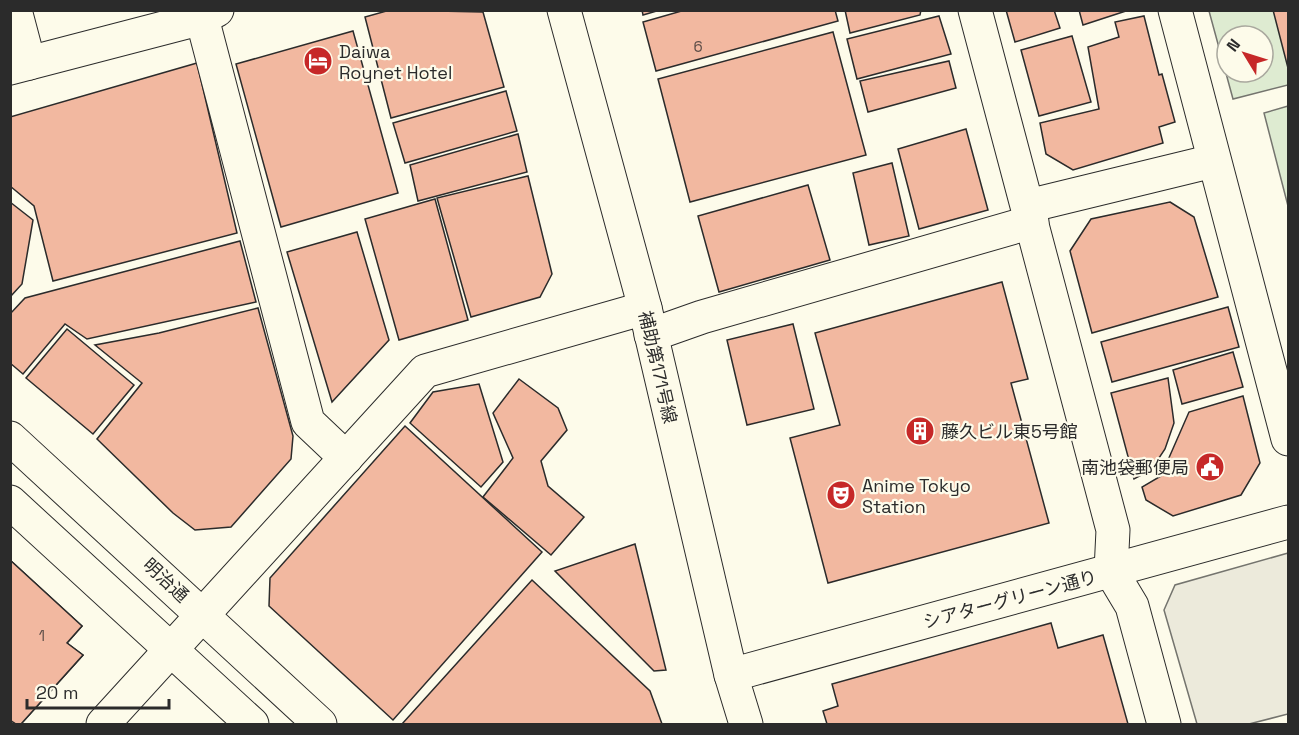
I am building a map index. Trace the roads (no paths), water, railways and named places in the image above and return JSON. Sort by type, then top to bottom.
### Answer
[{"type":"street","points":[[15,10],[20,66],[209,14],[308,422],[346,458]]},
{"type":"street","name":"補助第171号線","points":[[564,10],[648,321],[731,675],[746,724]]},
{"type":"street","points":[[975,10],[1113,530],[1111,571],[1132,606],[1164,724]]},
{"type":"street","points":[[1175,10],[1288,439]]},
{"type":"street","points":[[103,724],[425,371],[648,321],[702,317],[1030,214],[1213,161]]},
{"type":"street","name":"明治通","points":[[10,438],[320,724]]},
{"type":"street","points":[[10,501],[252,724]]},
{"type":"street","name":"シアターグリーン通り","points":[[731,675],[1288,522]]},
{"type":"place","name":"Daiwa Roynet Hotel","points":[[318,61]]},
{"type":"place","name":"藤久ビル東5号館","points":[[920,431]]},
{"type":"place","name":"南池袋郵便局","points":[[1210,467]]},
{"type":"place","name":"Anime Tokyo Station","points":[[841,495]]}]
